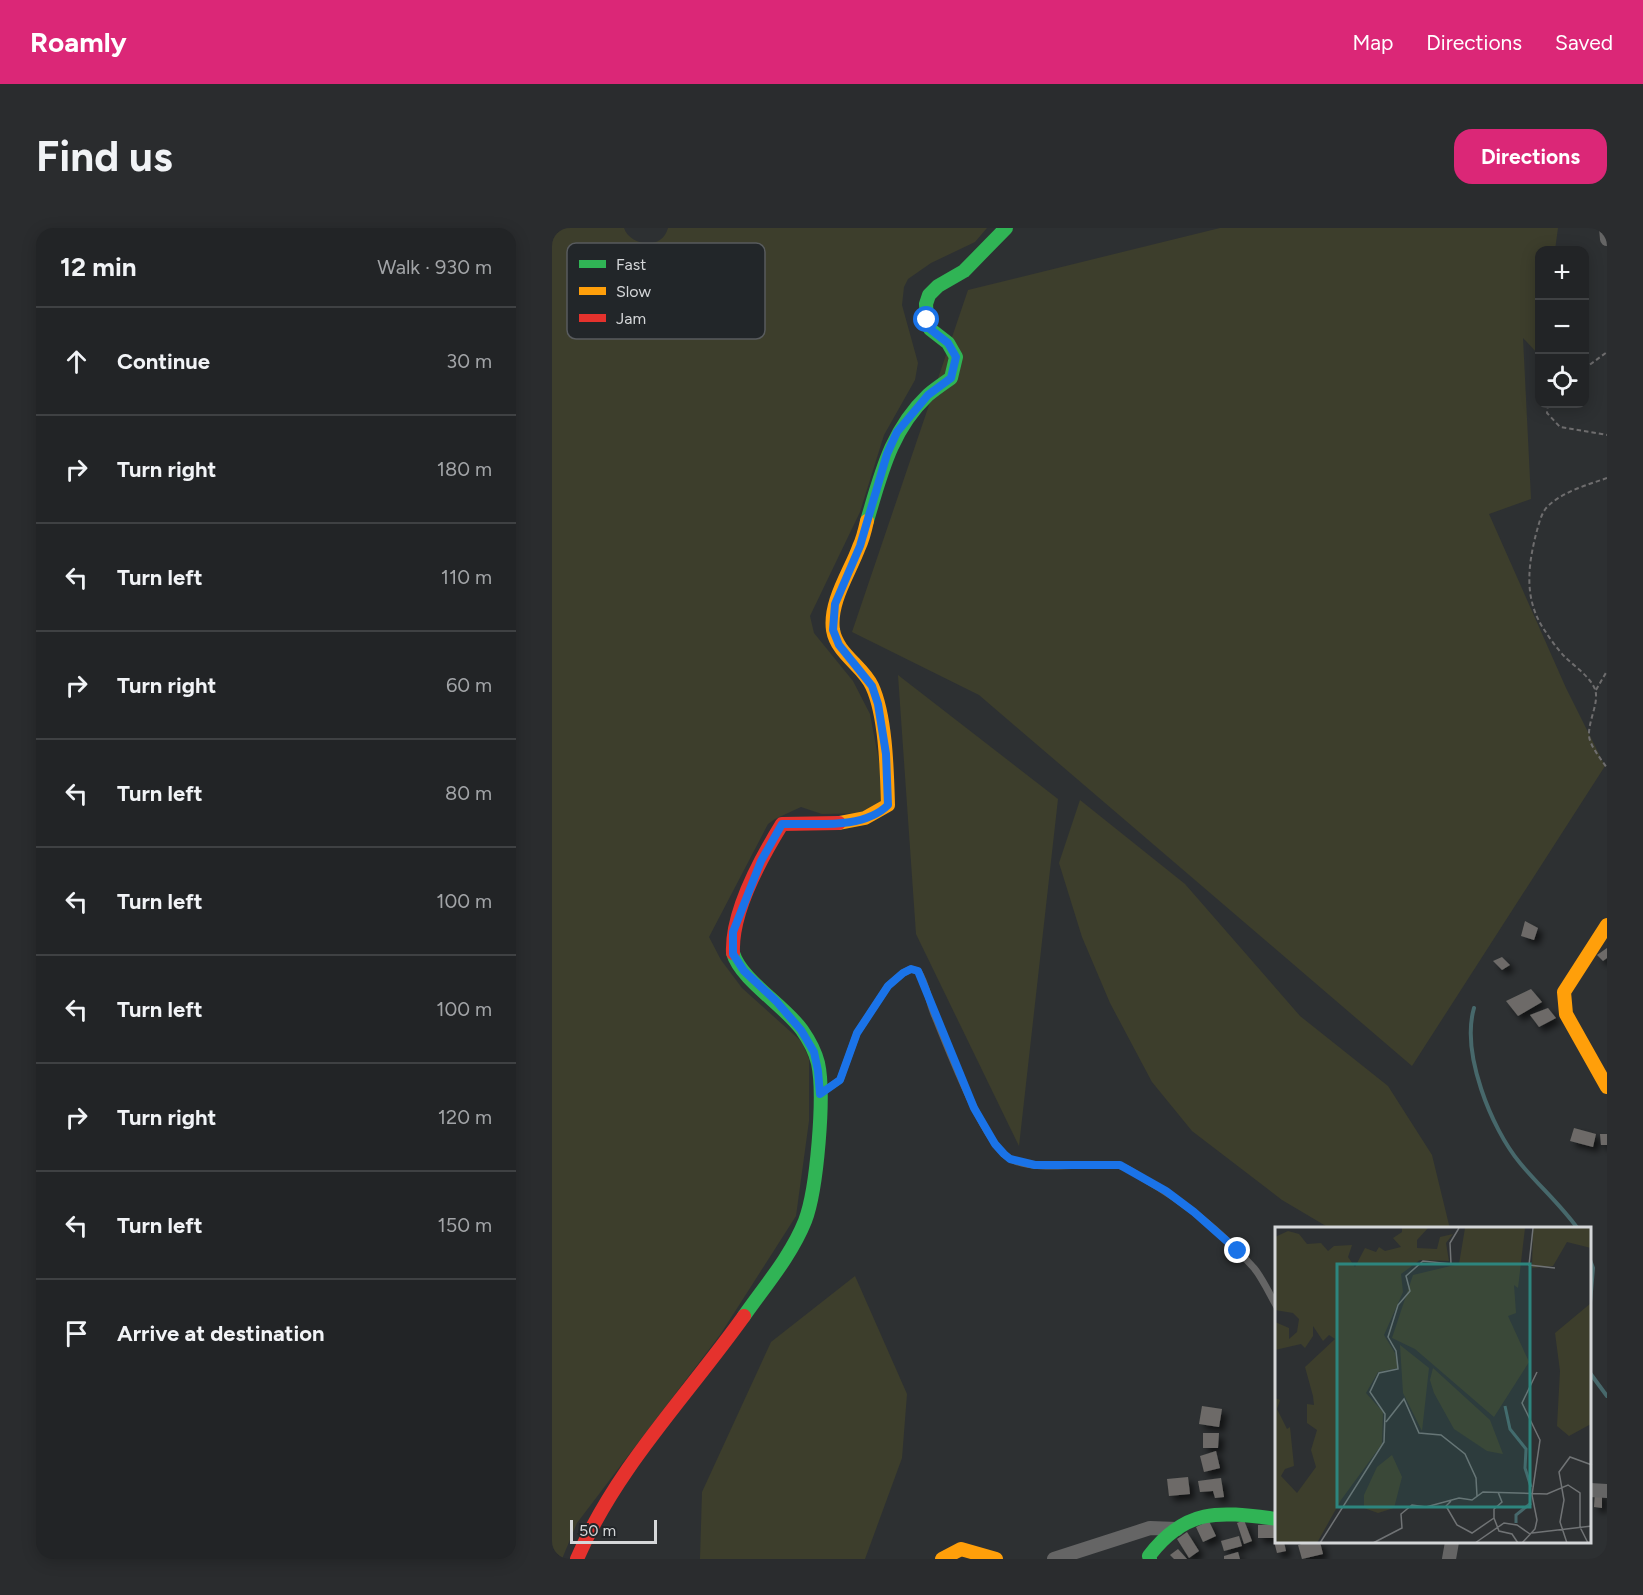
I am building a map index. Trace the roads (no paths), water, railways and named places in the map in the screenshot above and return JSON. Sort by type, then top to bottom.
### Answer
[{"type":"street","points":[[577,1559],[598,1515],[629,1465],[722,1348],[771,1279],[803,1225],[810,1206],[820,1094],[814,1052],[801,1030],[776,1001],[744,971],[733,954],[733,932],[761,861],[782,824],[852,822],[880,812],[888,805],[886,754],[878,704],[872,686],[839,645],[833,630],[835,604],[860,546],[887,454],[897,432],[928,395],[951,378],[956,357],[948,343],[930,329],[926,304],[929,294],[964,271],[1006,228]]},
{"type":"street","points":[[1606,228],[1607,239]]},
{"type":"street","points":[[1607,925],[1564,992],[1566,1014],[1607,1088]]},
{"type":"street","points":[[1592,1490],[1607,1491]]},
{"type":"street","points":[[1150,1559],[1149,1556],[1154,1549],[1187,1522],[1219,1514],[1275,1519]]},
{"type":"street","points":[[1054,1559],[1150,1528],[1177,1529]]},
{"type":"street","points":[[1449,1559],[1452,1544]]},
{"type":"street","points":[[942,1559],[961,1549],[996,1559]]},
{"type":"lane","points":[[820,1094],[840,1080],[857,1033],[888,986],[903,973],[911,969],[918,971],[974,1108],[995,1144],[1004,1154],[1010,1159],[1035,1165],[1120,1165],[1166,1191],[1238,1251],[1256,1270],[1275,1303]]},
{"type":"waterway","points":[[1474,1008],[1471,1026],[1475,1068],[1489,1110],[1509,1148],[1520,1163],[1576,1227]]},
{"type":"waterway","points":[[1592,1265],[1592,1280]]},
{"type":"waterway","points":[[1592,1376],[1607,1396]]}]
